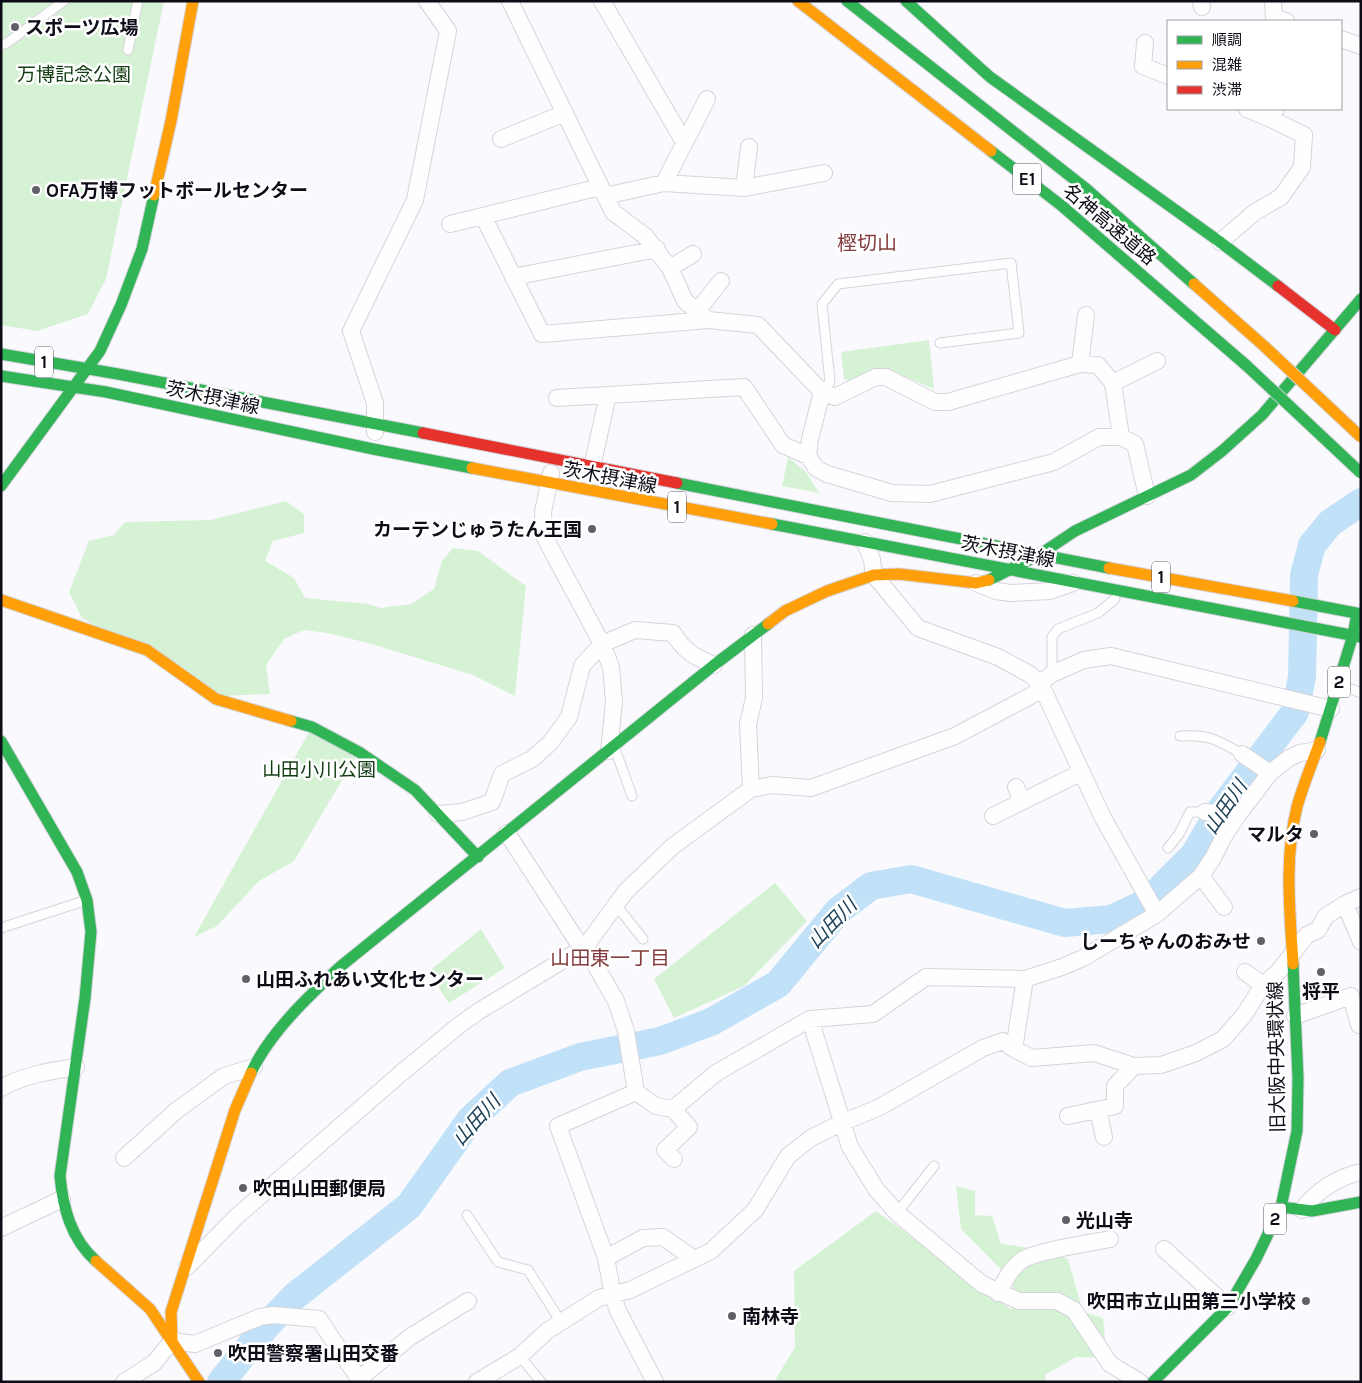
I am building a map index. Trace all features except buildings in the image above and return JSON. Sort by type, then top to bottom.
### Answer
[{"type":"main road","points":[[1,486],[100,351],[121,305],[142,249],[171,121],[193,1]]},
{"type":"main road","name":"名神高速道路","points":[[798,1],[1062,206],[1247,366],[1361,473]]},
{"type":"main road","name":"名神高速道路","points":[[847,1],[1084,187],[1264,346],[1361,437]]},
{"type":"main road","points":[[906,1],[923,9],[990,77],[1220,242],[1335,330]]},
{"type":"main road","points":[[172,1340],[172,1312],[235,1110],[254,1067],[282,1024],[341,966],[714,665],[785,611],[827,591],[874,575],[908,574],[976,583],[993,579],[1039,554],[1074,531],[1190,475],[1222,451],[1262,414],[1361,299]]},
{"type":"main road","name":"茨木摂津線","points":[[1,354],[87,369],[1039,554],[1359,613]]},
{"type":"main road","name":"茨木摂津線","points":[[1,376],[106,392],[373,449],[1357,636]]},
{"type":"main road","points":[[1,600],[146,650],[216,699],[312,727],[359,752],[415,790],[478,857]]},
{"type":"main road","name":"旧大阪中央環状線","points":[[1153,1382],[1228,1307],[1256,1260],[1281,1207],[1298,1131],[1298,1078],[1292,953],[1290,852],[1297,808],[1357,636],[1359,613]]},
{"type":"main road","name":"旧大阪中央環状線","points":[[1317,750],[1356,688]]},
{"type":"main road","points":[[1,741],[77,872],[87,900],[91,932],[85,998],[60,1176],[62,1199],[68,1220],[77,1240],[91,1257],[150,1309],[198,1380]]},
{"type":"main road","points":[[1281,1207],[1312,1211],[1361,1202]]},
{"type":"street","points":[[373,449],[376,425],[375,403],[351,331],[415,200],[448,31],[427,1]]},
{"type":"street","points":[[510,1],[612,212],[645,236],[657,249],[670,268],[686,301],[703,316]]},
{"type":"street","points":[[602,1],[684,142]]},
{"type":"street","points":[[1273,1],[1274,18],[1282,20]]},
{"type":"street","points":[[1342,39],[1361,46]]},
{"type":"street","points":[[1144,43],[1143,66],[1167,76]]},
{"type":"street","points":[[664,183],[707,99]]},
{"type":"street","points":[[1220,242],[1255,212],[1280,197],[1302,167],[1304,135],[1274,114],[1252,110]]},
{"type":"street","points":[[501,139],[565,113]]},
{"type":"street","points":[[744,188],[749,147]]},
{"type":"street","points":[[450,224],[602,191],[664,183],[744,188],[824,173]]},
{"type":"street","points":[[483,216],[542,334],[703,316],[758,325],[822,392],[835,397],[876,377],[886,377],[935,402],[948,402],[1080,364],[1098,365],[1113,383],[1121,436]]},
{"type":"street","points":[[514,277],[657,249]]},
{"type":"street","points":[[670,268],[693,254]]},
{"type":"street","points":[[703,316],[721,281]]},
{"type":"street","points":[[1080,364],[1086,315]]},
{"type":"street","points":[[1113,383],[1156,361]]},
{"type":"street","points":[[557,398],[744,386],[783,445],[808,456],[816,468],[828,474],[892,493],[930,494],[1054,462],[1099,437],[1121,436],[1135,444],[1147,496]]},
{"type":"street","points":[[808,456],[810,439],[822,392]]},
{"type":"street","points":[[592,467],[608,395]]},
{"type":"street","points":[[554,460],[543,512],[544,536],[602,644],[611,666],[614,702],[611,748]]},
{"type":"street","points":[[865,542],[872,560],[874,575],[918,628],[998,657],[1031,675],[1046,680]]},
{"type":"street","points":[[976,583],[996,591],[1011,593],[1050,591],[1075,582]]},
{"type":"street","points":[[438,814],[462,812],[492,802],[502,774],[532,760],[550,743],[569,717],[582,666],[602,644],[635,630],[673,633],[682,647],[696,657],[714,665]]},
{"type":"street","points":[[751,789],[748,724],[754,698],[753,635]]},
{"type":"street","points":[[187,1267],[236,1217],[458,1026],[479,1011],[584,948],[626,891],[673,846],[751,789],[772,785],[811,788],[955,736],[1034,694],[1046,680],[1084,660],[1111,656],[1331,709]]},
{"type":"street","points":[[1046,680],[1082,772],[1103,818],[1157,914]]},
{"type":"street","points":[[673,1110],[716,1073],[810,1019],[874,1014],[926,977],[1024,979],[1083,958],[1157,914],[1200,876],[1213,858],[1224,836],[1238,815],[1270,773],[1289,758],[1300,753],[1317,750]]},
{"type":"street","points":[[1242,754],[1270,773]]},
{"type":"street","points":[[993,816],[1019,794],[1082,772]]},
{"type":"street","points":[[1205,812],[1238,815]]},
{"type":"street","points":[[507,833],[577,942],[584,948],[616,1001],[626,1031],[636,1092],[656,1106],[673,1110],[689,1127],[665,1150],[674,1159]]},
{"type":"street","points":[[1200,876],[1224,907]]},
{"type":"street","points":[[477,1382],[520,1356],[547,1331],[599,1298],[630,1290],[711,1251],[755,1210],[788,1156],[811,1138],[843,1122],[878,1108],[983,1048],[1002,1041],[1032,1058],[1094,1053],[1134,1066],[1162,1064],[1196,1053],[1223,1039],[1244,1015],[1263,985],[1278,972],[1307,936],[1318,930],[1326,916],[1345,904],[1361,898]]},
{"type":"street","points":[[1345,904],[1361,942]]},
{"type":"street","points":[[1245,972],[1263,985]]},
{"type":"street","points":[[1014,1049],[1024,979]]},
{"type":"street","points":[[1295,1016],[1351,996],[1359,1025]]},
{"type":"street","points":[[810,1019],[850,1147],[876,1189],[897,1213],[982,1284],[998,1293],[1019,1301],[1057,1301],[1074,1310],[1110,1364],[1140,1382]]},
{"type":"street","points":[[1068,1116],[1115,1106],[1116,1086],[1134,1066]]},
{"type":"street","points":[[1,1088],[11,1082],[44,1072],[76,1067]]},
{"type":"street","points":[[124,1158],[177,1110],[224,1076],[254,1067]]},
{"type":"street","points":[[636,1092],[558,1126],[606,1258],[618,1311],[655,1382]]},
{"type":"street","points":[[1098,1110],[1104,1137]]},
{"type":"street","points":[[1302,1210],[1310,1199],[1332,1184],[1348,1175],[1361,1172]]},
{"type":"street","points":[[1,1228],[62,1199]]},
{"type":"street","points":[[606,1258],[643,1238],[663,1237],[694,1259]]},
{"type":"street","points":[[998,1293],[1010,1272],[1022,1260],[1037,1254],[1110,1239]]},
{"type":"street","points":[[1164,1249],[1228,1307]]},
{"type":"street","points":[[124,1382],[154,1363],[172,1340],[195,1344],[260,1317],[273,1315],[319,1319],[360,1380],[410,1337],[468,1301]]},
{"type":"lane","points":[[1,45],[7,43],[64,1]]},
{"type":"lane","points":[[128,50],[138,1]]},
{"type":"lane","points":[[822,392],[830,382],[822,304],[838,284],[1011,263],[1019,333],[940,343]]},
{"type":"lane","points":[[1046,680],[1052,637],[1058,629],[1098,613],[1114,600]]},
{"type":"lane","points":[[1180,736],[1200,735],[1217,740],[1242,754]]},
{"type":"lane","points":[[611,748],[632,796]]},
{"type":"lane","points":[[1168,848],[1179,834],[1190,812],[1205,812]]},
{"type":"lane","points":[[1,928],[87,900]]},
{"type":"lane","points":[[616,906],[643,939]]},
{"type":"lane","points":[[897,1213],[934,1166]]},
{"type":"lane","points":[[466,1215],[498,1262],[528,1270],[561,1322]]},
{"type":"lane","points":[[520,1356],[542,1382]]},
{"type":"green space","name":"万博記念公園","points":[[1,1],[164,1],[106,279],[88,314],[37,331],[1,325]]},
{"type":"green space","points":[[929,340],[934,389],[885,368],[872,369],[850,381],[844,379],[841,352]]},
{"type":"green space","points":[[788,457],[806,472],[819,493],[782,486]]},
{"type":"green space","points":[[286,501],[304,514],[304,533],[273,541],[265,561],[294,578],[305,598],[368,604],[381,608],[411,604],[434,589],[442,561],[453,548],[478,551],[526,586],[515,696],[473,675],[368,643],[327,633],[304,630],[284,639],[266,665],[270,694],[224,696],[82,618],[69,592],[89,541],[114,535],[125,522],[210,520]]},
{"type":"green space","name":"山田小川公園","points":[[312,727],[359,752],[294,861],[259,881],[217,926],[194,937]]},
{"type":"green space","points":[[775,883],[807,921],[744,986],[674,1018],[654,979]]},
{"type":"green space","points":[[481,929],[505,968],[449,1003],[428,972]]},
{"type":"green space","points":[[956,1186],[975,1191],[975,1215],[992,1216],[1001,1244],[1040,1249],[1068,1259],[1083,1312],[1103,1318],[1107,1358],[1076,1357],[1045,1375],[1046,1382],[774,1382],[795,1347],[794,1271],[876,1211],[1012,1310],[1013,1282],[961,1229]]},
{"type":"waterway","name":"山田川","points":[[221,1382],[268,1324],[295,1296],[409,1206],[470,1120],[510,1083],[580,1057],[660,1041],[711,1022],[778,984],[838,911],[871,886],[911,879],[1065,923],[1111,919],[1146,903],[1194,855],[1219,812],[1295,712],[1302,677],[1304,575],[1312,545],[1330,523],[1361,502]]},
{"type":"traffic: fast","points":[[847,1],[1084,187],[1194,284]]},
{"type":"traffic: fast","points":[[906,1],[990,77],[1220,242],[1278,286]]},
{"type":"traffic: fast","points":[[991,151],[1062,206],[1247,366]]},
{"type":"traffic: fast","points":[[1,486],[100,351],[121,305],[142,249],[154,195]]},
{"type":"traffic: fast","points":[[989,580],[1039,555],[1075,531],[1191,475],[1222,451],[1262,415],[1361,299]]},
{"type":"traffic: fast","points":[[1,354],[118,374],[423,433]]},
{"type":"traffic: fast","points":[[1247,366],[1361,473]]},
{"type":"traffic: fast","points":[[1,376],[106,392],[373,449],[472,468]]},
{"type":"traffic: fast","points":[[677,483],[1109,568]]},
{"type":"traffic: fast","points":[[772,524],[1361,637]]},
{"type":"traffic: fast","points":[[1293,601],[1361,614]]},
{"type":"traffic: fast","points":[[1320,742],[1353,635],[1356,619]]},
{"type":"traffic: fast","points":[[251,1073],[279,1029],[303,1002],[341,966],[714,665],[768,624]]},
{"type":"traffic: fast","points":[[291,721],[312,727],[359,752],[415,790],[478,857]]},
{"type":"traffic: fast","points":[[1,741],[77,872],[87,900],[91,932],[85,998],[60,1176],[63,1200],[74,1233],[87,1252],[96,1261]]},
{"type":"traffic: fast","points":[[1153,1382],[1228,1307],[1256,1259],[1281,1207],[1297,1131],[1298,1078],[1293,964]]},
{"type":"traffic: fast","points":[[1281,1207],[1312,1211],[1361,1202]]},
{"type":"traffic: slow","points":[[154,195],[171,121],[193,1]]},
{"type":"traffic: slow","points":[[798,1],[991,151]]},
{"type":"traffic: slow","points":[[1194,284],[1264,346]]},
{"type":"traffic: slow","points":[[1264,346],[1361,437]]},
{"type":"traffic: slow","points":[[472,468],[772,524]]},
{"type":"traffic: slow","points":[[1109,568],[1293,601]]},
{"type":"traffic: slow","points":[[768,624],[785,611],[827,591],[874,575],[899,574],[976,583],[989,580]]},
{"type":"traffic: slow","points":[[1,600],[147,650],[216,699],[291,721]]},
{"type":"traffic: slow","points":[[1293,964],[1289,886],[1290,846],[1297,807],[1320,742]]},
{"type":"traffic: slow","points":[[172,1341],[171,1312],[235,1110],[251,1073]]},
{"type":"traffic: slow","points":[[96,1261],[150,1309],[199,1382]]},
{"type":"traffic: jam","points":[[1278,286],[1335,330]]},
{"type":"traffic: jam","points":[[423,433],[677,483]]},
{"type":"place","name":"スポーツ広場","points":[[15,27]]},
{"type":"place","name":"OFA万博フットボールセンター","points":[[36,190]]},
{"type":"place","name":"カーテンじゅうたん王国","points":[[592,529]]},
{"type":"place","name":"マルタ","points":[[1314,834]]},
{"type":"place","name":"しーちゃんのおみせ","points":[[1261,941]]},
{"type":"place","name":"将平","points":[[1321,972]]},
{"type":"place","name":"山田ふれあい文化センター","points":[[246,979]]},
{"type":"place","name":"吹田山田郵便局","points":[[243,1188]]},
{"type":"place","name":"光山寺","points":[[1066,1220]]},
{"type":"place","name":"吹田市立山田第三小学校","points":[[1306,1301]]},
{"type":"place","name":"南林寺","points":[[732,1316]]},
{"type":"place","name":"吹田警察署山田交番","points":[[218,1353]]},
{"type":"district","name":"樫切山","points":[[867,243]]},
{"type":"district","name":"山田東一丁目","points":[[610,958]]}]
